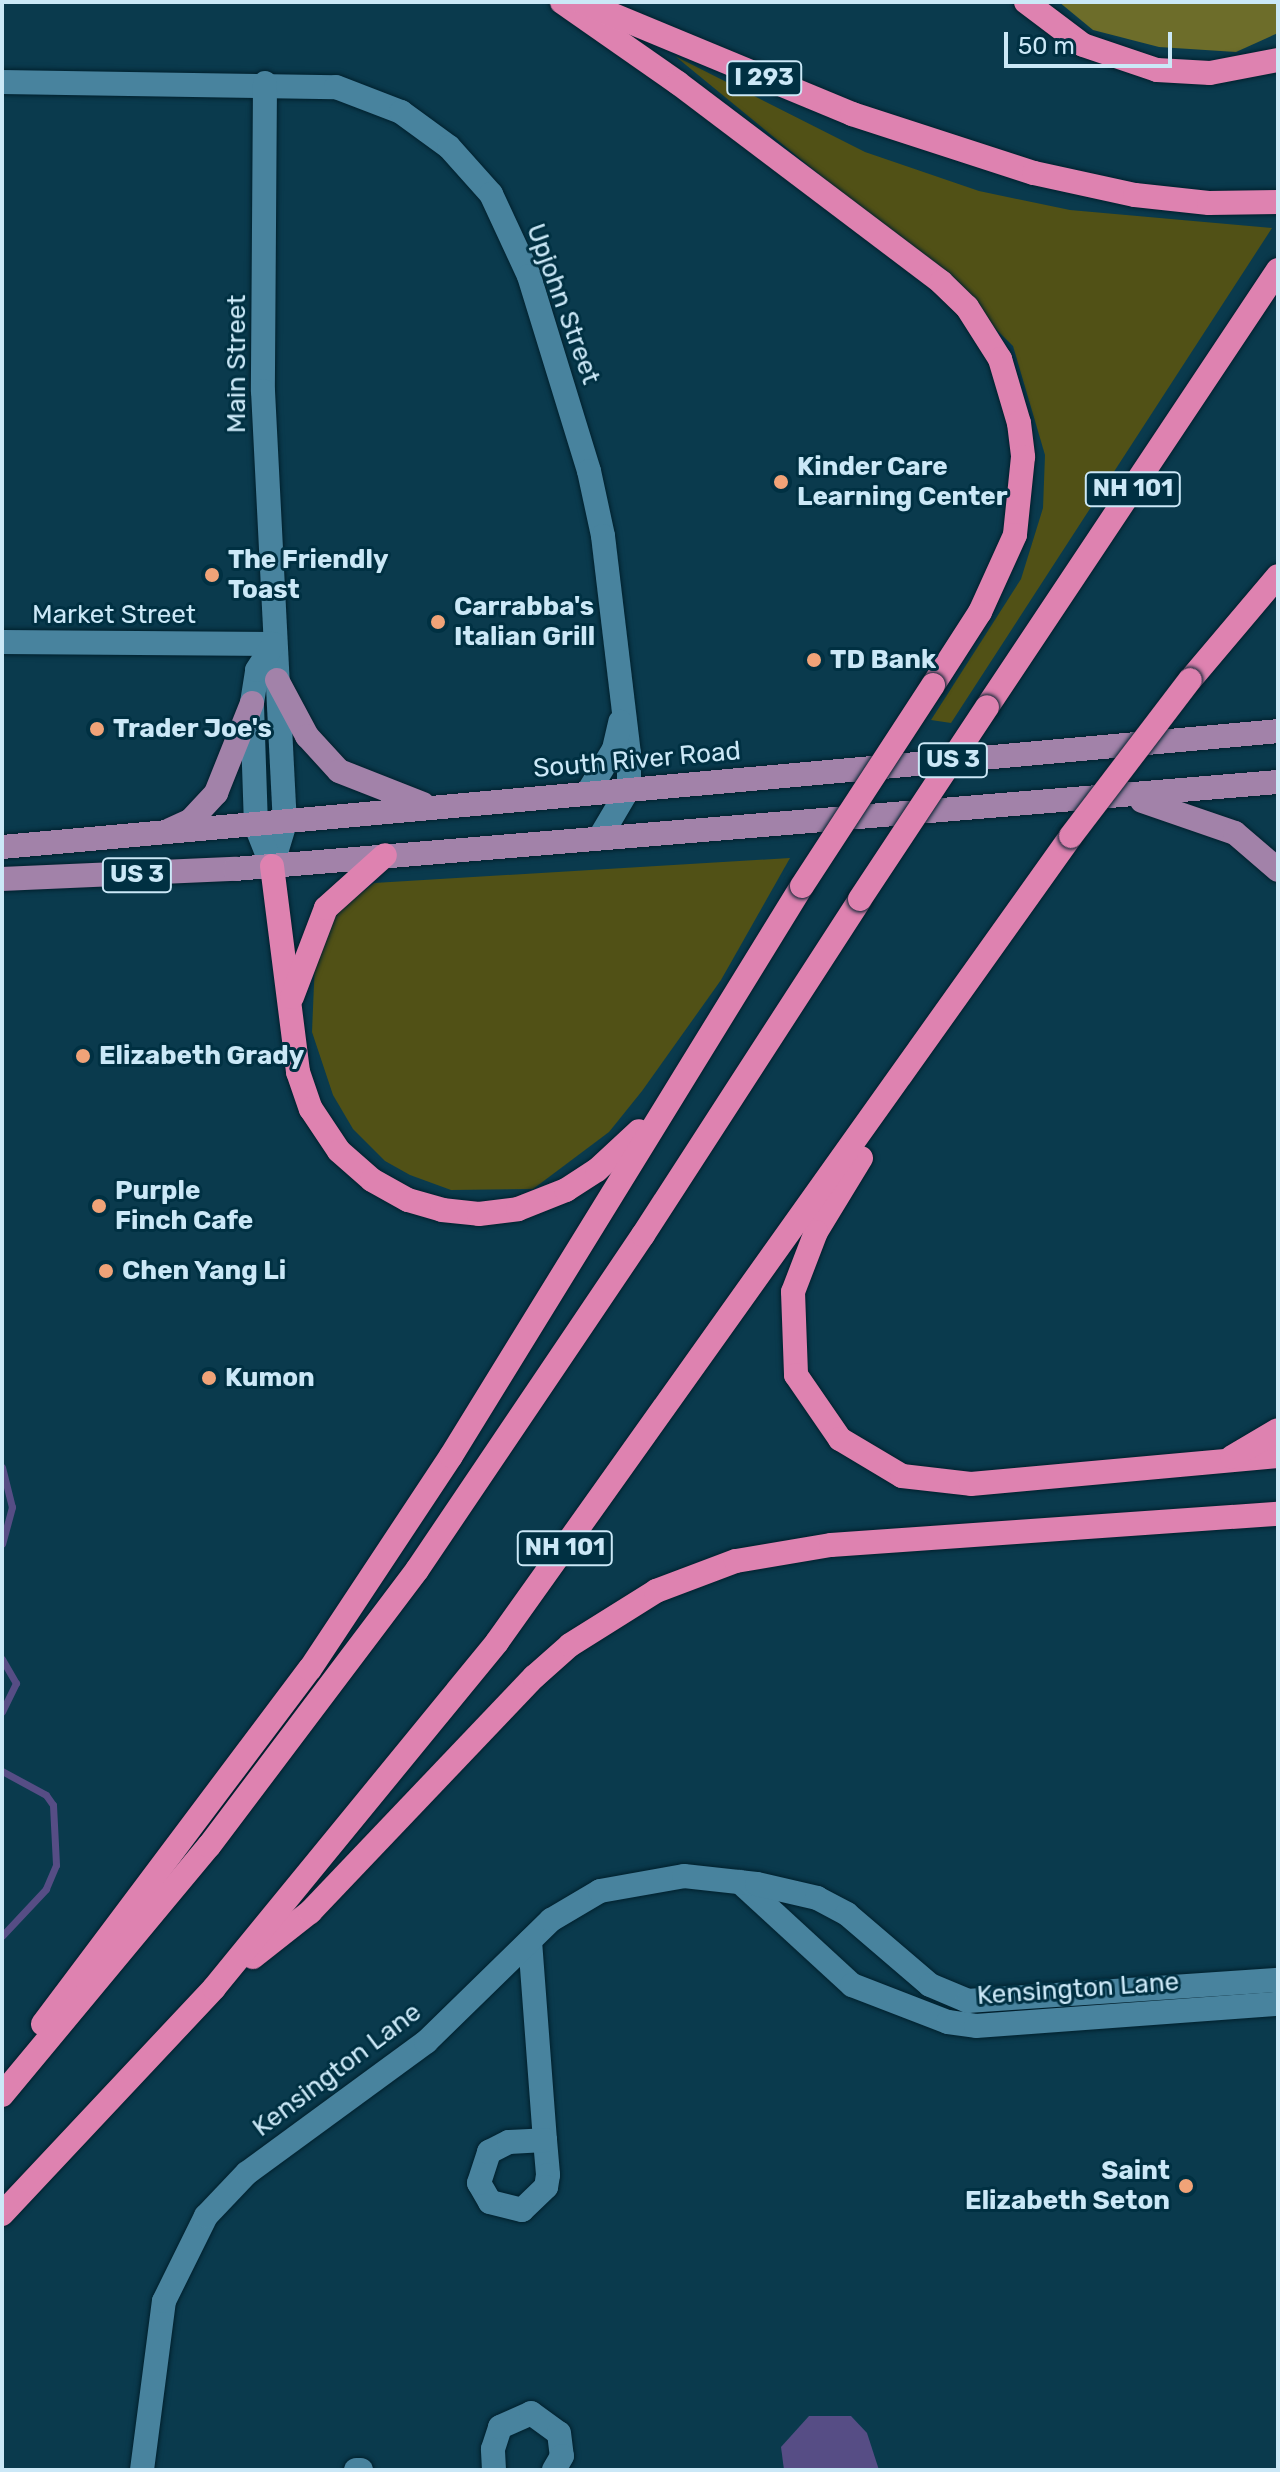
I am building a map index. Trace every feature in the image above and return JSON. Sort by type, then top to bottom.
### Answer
[{"type":"highway","points":[[2,2086],[29,2043],[310,1669],[451,1456],[661,1110],[980,612],[1015,535],[1023,457],[1019,423],[1000,359],[967,307],[941,282],[678,83],[562,2]]},
{"type":"highway","name":"I 293","points":[[582,2],[852,114],[1034,173],[1135,195],[1209,203],[1278,202]]},
{"type":"highway","points":[[1026,2],[1083,45],[1157,70],[1210,73],[1278,60]]},
{"type":"highway","name":"NH 101","points":[[2,2095],[209,1846],[417,1570],[617,1274],[860,899],[1278,270]]},
{"type":"highway","name":"NH 101","points":[[2,2214],[214,1988],[497,1642],[1071,836],[1190,680],[1278,576]]},
{"type":"highway","points":[[288,1011],[299,969],[326,908],[385,855]]},
{"type":"highway","points":[[272,866],[298,1072],[311,1109],[339,1151],[372,1180],[408,1200],[442,1210],[479,1214],[518,1209],[566,1190],[597,1170],[661,1110]]},
{"type":"highway","points":[[1001,936],[921,1075],[887,1118],[816,1232],[793,1292],[796,1375],[840,1439],[875,1463],[916,1479],[1017,1482],[1278,1456]]},
{"type":"highway","points":[[1218,1464],[1278,1430]]},
{"type":"highway","points":[[214,1988],[310,1912],[534,1677],[570,1645],[656,1591],[736,1561],[831,1545],[1278,1514]]},
{"type":"main road","points":[[277,680],[307,736],[339,771],[433,807]]},
{"type":"main road","points":[[162,834],[191,820],[216,793],[252,703]]},
{"type":"main road","name":"South River Road","points":[[2,847],[1278,731]]},
{"type":"main road","name":"US 3","points":[[2,879],[272,866],[1278,782]]},
{"type":"main road","points":[[1124,796],[1185,812],[1235,833],[1278,870]]},
{"type":"street","name":"Upjohn Street","points":[[2,82],[265,83],[336,87],[401,112],[449,147],[491,194],[529,276],[589,471],[611,586],[621,716],[629,753],[629,788]]},
{"type":"street","name":"Main Street","points":[[265,83],[267,497],[285,823],[272,866]]},
{"type":"street","name":"Market Street","points":[[2,642],[274,644]]},
{"type":"street","points":[[272,866],[256,826],[252,703],[257,670],[274,644]]},
{"type":"street","name":"Upjohn Street","points":[[588,792],[614,749],[621,716]]},
{"type":"street","points":[[600,837],[629,788]]},
{"type":"street","name":"Kensington Lane","points":[[142,2470],[164,2301],[206,2216],[247,2173],[426,2042],[530,1941],[574,1904],[628,1883],[684,1876],[738,1881],[834,1906],[930,1985],[968,2001],[1278,1980]]},
{"type":"street","name":"Kensington Lane","points":[[738,1881],[852,1985],[948,2022],[976,2026],[1278,2004]]},
{"type":"street","points":[[530,1941],[545,2140]]},
{"type":"street","points":[[494,2470],[500,2427],[531,2413],[559,2433],[562,2456],[554,2470]]},
{"type":"shaded area","points":[[1059,2],[1278,2],[1278,33],[1236,52],[1159,47],[1093,30]]},
{"type":"shaded area","points":[[675,56],[865,152],[979,191],[1070,210],[1272,228],[951,723],[931,720],[1021,579],[1043,508],[1045,455],[1013,346],[938,272]]},
{"type":"shaded area","points":[[790,858],[721,980],[642,1091],[609,1132],[533,1189],[451,1190],[410,1175],[385,1161],[353,1129],[333,1095],[312,1032],[315,960],[338,911],[374,883]]},
{"type":"shaded area","points":[[809,2416],[851,2416],[867,2433],[879,2470],[784,2470],[781,2447]]},
{"type":"waterway","points":[[2,1467],[12,1507],[2,1544]]},
{"type":"waterway","points":[[2,1659],[16,1683],[2,1712]]},
{"type":"waterway","points":[[2,1771],[46,1795],[53,1805],[56,1865],[46,1889],[2,1936]]},
{"type":"place","name":"Kinder Care Learning Center","points":[[781,482]]},
{"type":"place","name":"The Friendly Toast","points":[[212,575]]},
{"type":"place","name":"Carrabba's Italian Grill","points":[[438,622]]},
{"type":"place","name":"TD Bank","points":[[814,660]]},
{"type":"place","name":"Trader Joe's","points":[[97,729]]},
{"type":"place","name":"Elizabeth Grady","points":[[83,1056]]},
{"type":"place","name":"Purple Finch Cafe","points":[[99,1206]]},
{"type":"place","name":"Chen Yang Li","points":[[106,1271]]},
{"type":"place","name":"Kumon","points":[[209,1378]]},
{"type":"place","name":"Saint Elizabeth Seton","points":[[1186,2186]]}]
